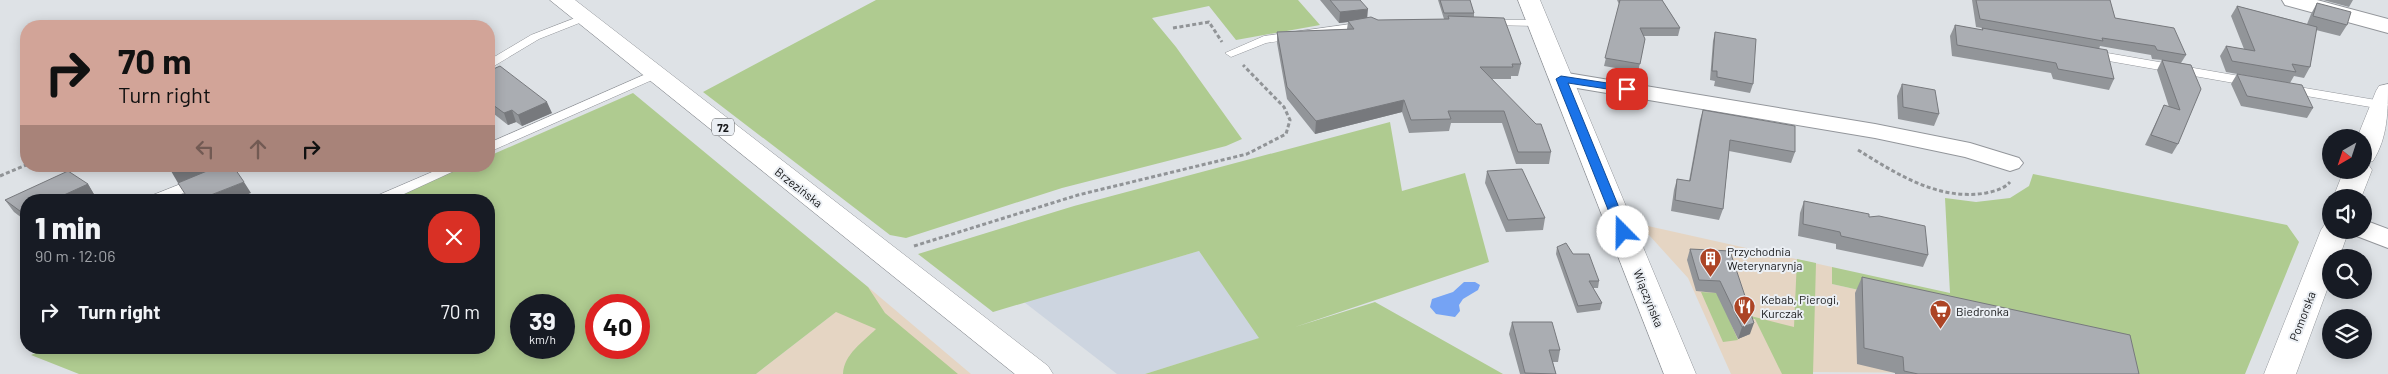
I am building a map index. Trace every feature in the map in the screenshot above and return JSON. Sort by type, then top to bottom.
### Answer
[{"type":"street","name":"Brzezińska","points":[[561,0],[1037,374]]},
{"type":"street","points":[[2293,0],[2388,26]]},
{"type":"street","name":"Wiączyńska","points":[[1534,11],[1680,374]]},
{"type":"street","points":[[1561,79],[1828,124],[1970,151],[2010,164]]},
{"type":"street","points":[[2372,133],[2385,98]]},
{"type":"street","points":[[2372,233],[2388,239]]},
{"type":"street","name":"Pomorska","points":[[2280,374],[2332,239]]},
{"type":"lane","points":[[1479,23],[1534,11]]},
{"type":"lane","points":[[495,61],[536,37],[583,18]]},
{"type":"lane","points":[[1231,53],[1264,40],[1380,24]]},
{"type":"lane","points":[[2080,52],[2270,86],[2385,98]]},
{"type":"lane","points":[[495,145],[655,74]]},
{"type":"lane","points":[[168,194],[224,172]]},
{"type":"lane","points":[[393,194],[444,172]]},
{"type":"path","points":[[885,255],[1078,195],[1247,154],[1286,134],[1290,120],[1284,107],[1231,53],[1209,22],[1173,28]]},
{"type":"path","points":[[1828,124],[1846,142],[1891,170],[1935,190],[1974,196],[2006,188],[2017,174],[2010,164]]},
{"type":"path","points":[[0,176],[20,168]]},
{"type":"shaded area","points":[[1639,224],[1832,267],[1832,284],[2124,349],[2131,374],[1813,372],[1813,374],[1731,374],[1688,278]]},
{"type":"shaded area","points":[[1199,251],[1260,338],[1145,374],[1117,374],[1024,302]]},
{"type":"shaded area","points":[[868,287],[971,374],[756,374]]},
{"type":"green space","points":[[876,0],[1298,0],[1320,25],[1236,40],[1209,6],[1152,18],[1176,47],[1242,139],[1226,146],[1062,188],[906,238],[890,235],[703,92]]},
{"type":"green space","points":[[633,93],[868,287],[885,313],[958,374],[843,374],[850,354],[876,329],[836,312],[756,374],[79,374],[31,355],[495,354],[495,194],[401,194],[451,172],[495,172],[495,153]]},
{"type":"green space","points":[[1390,122],[1402,191],[1465,173],[1489,262],[1295,327],[1375,302],[1503,374],[1145,374],[1259,338],[1199,251],[993,312],[918,254],[1074,206]]},
{"type":"green space","points":[[2033,174],[2287,225],[2299,242],[2245,374],[2131,374],[2124,349],[1832,284],[1832,267],[1950,293],[1945,198],[1976,202],[2010,198],[2029,186]]},
{"type":"green space","points":[[1797,259],[1816,263],[1813,374],[1782,374],[1755,319],[1729,319],[1738,340],[1723,342],[1701,292],[1737,294],[1743,314],[1794,327]]},
{"type":"water","points":[[1464,282],[1475,282],[1480,285],[1478,290],[1463,299],[1459,305],[1460,311],[1455,317],[1436,314],[1430,307],[1432,299],[1453,292]]},
{"type":"building","points":[[1330,0],[1360,0],[1368,9],[1340,12]]},
{"type":"building","points":[[1440,0],[1470,0],[1474,13],[1444,13]]},
{"type":"building","points":[[1620,0],[1662,0],[1680,28],[1640,28],[1645,39],[1640,64],[1605,58]]},
{"type":"building","points":[[1976,0],[2110,0],[2115,18],[2174,28],[2186,55],[2157,50],[2155,46],[2102,38],[2103,41],[1980,19]]},
{"type":"building","points":[[2317,3],[2351,12],[2347,25],[2313,16]]},
{"type":"building","points":[[2237,6],[2317,27],[2310,67],[2292,64],[2296,72],[2232,61],[2226,46],[2255,51]]},
{"type":"building","points":[[1448,16],[1504,18],[1521,64],[1512,64],[1513,67],[1480,67],[1536,124],[1541,124],[1551,152],[1518,152],[1504,111],[1448,111],[1451,119],[1411,120],[1404,100],[1316,121],[1287,87],[1277,32],[1354,29],[1348,21],[1371,17],[1378,20],[1449,19]]},
{"type":"building","points":[[1955,25],[2107,50],[2114,79],[2058,69],[2056,63],[1957,45]]},
{"type":"building","points":[[1715,32],[1756,39],[1753,84],[1717,77],[1717,71],[1712,71]]},
{"type":"building","points":[[2162,60],[2191,65],[2201,89],[2178,144],[2151,135],[2164,105],[2180,110]]},
{"type":"building","points":[[500,66],[547,102],[518,115],[512,110],[504,113],[495,106],[495,68]]},
{"type":"building","points":[[2237,74],[2302,85],[2313,108],[2247,96]]},
{"type":"building","points":[[1902,84],[1935,90],[1939,114],[1903,107]]},
{"type":"building","points":[[1703,110],[1795,126],[1795,152],[1730,140],[1723,209],[1675,200],[1677,179],[1690,181]]},
{"type":"building","points":[[1522,169],[1545,218],[1508,220],[1487,171]]},
{"type":"building","points":[[66,172],[70,172],[88,184],[66,194],[20,194],[20,211],[5,200]]},
{"type":"building","points":[[205,172],[237,172],[244,182],[213,194],[185,194],[178,183]]},
{"type":"building","points":[[1804,201],[1869,214],[1869,217],[1879,216],[1925,226],[1928,255],[1841,236],[1840,232],[1803,224]]},
{"type":"building","points":[[1566,243],[1573,254],[1589,254],[1599,281],[1589,281],[1602,303],[1578,306],[1557,247]]},
{"type":"building","points":[[1690,249],[1730,251],[1754,323],[1742,327],[1720,281],[1699,280]]},
{"type":"building","name":"Biedronka","points":[[1862,277],[2130,335],[2139,374],[1918,374],[1904,371],[1903,357],[1864,348]]},
{"type":"building","points":[[1512,322],[1552,322],[1560,350],[1549,350],[1556,374],[1525,373]]},
{"type":"place","name":"Przychodnia Weterynarynja","points":[[1711,277]]},
{"type":"place","name":"Kebab, Pierogi, Kurczak","points":[[1745,325]]},
{"type":"place","name":"Biedronka","points":[[1940,330]]},
{"type":"route","points":[[1623,232],[1561,79],[1627,89]]}]
